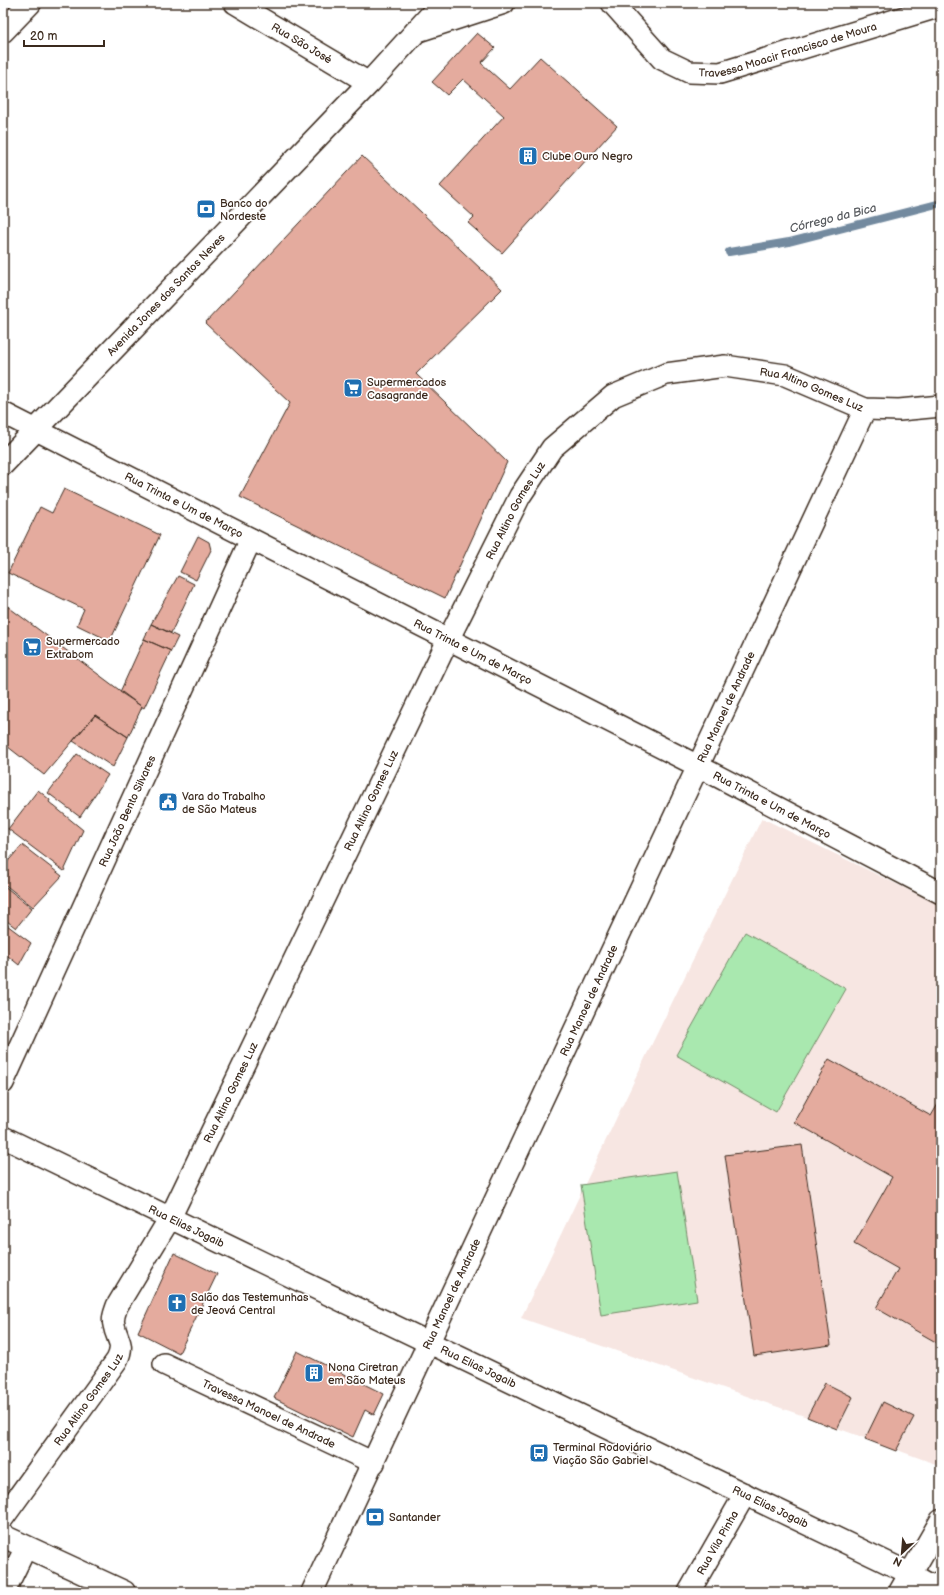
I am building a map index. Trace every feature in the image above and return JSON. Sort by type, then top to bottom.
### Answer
[{"type":"street","points":[[3,31],[30,3]]},
{"type":"street","name":"Rua São José","points":[[235,3],[368,83]]},
{"type":"street","name":"Avenida Jones dos Santos Neves","points":[[3,464],[368,83],[442,3]]},
{"type":"street","points":[[415,32],[504,3]]},
{"type":"street","name":"Travessa Moacir Francisco de Moura","points":[[612,3],[662,60],[688,72],[720,73],[941,6]]},
{"type":"street","name":"Rua Altino Gomes Luz","points":[[3,1518],[117,1360],[122,1346],[114,1325],[114,1316],[117,1306],[170,1218],[448,640],[520,496],[552,448],[613,396],[666,374],[725,366],[785,375],[865,409],[899,410],[941,406]]},
{"type":"street","name":"Rua Manoel de Andrade","points":[[312,1592],[374,1463],[865,409]]},
{"type":"street","name":"Rua Trinta e Um de Março","points":[[3,413],[698,766],[941,893]]},
{"type":"street","name":"Rua João Bento Silvares","points":[[3,1084],[251,539]]},
{"type":"street","name":"Rua Elias Jogaib","points":[[3,1137],[429,1344],[745,1494],[905,1583],[938,1588]]},
{"type":"street","name":"Travessa Manoel de Andrade","points":[[164,1364],[374,1463]]},
{"type":"street","name":"Rua Vila Pinha","points":[[689,1592],[745,1494]]},
{"type":"street","points":[[905,1583],[941,1521]]},
{"type":"street","points":[[3,1536],[124,1592]]},
{"type":"street","points":[[4,1592],[26,1547]]},
{"type":"shaded area","points":[[762,818],[941,906],[941,1466],[807,1417],[521,1318]]},
{"type":"green space","points":[[745,932],[846,989],[776,1112],[676,1055]]},
{"type":"green space","points":[[677,1171],[697,1300],[601,1315],[581,1185]]},
{"type":"building","name":"Clube Ouro Negro","points":[[477,33],[495,48],[481,63],[510,89],[540,57],[617,126],[502,253],[468,223],[474,217],[440,186],[504,116],[463,79],[447,95],[432,82]]},
{"type":"building","name":"Supermercados Casagrande","points":[[362,156],[502,289],[416,374],[507,462],[445,598],[240,497],[290,403],[205,323]]},
{"type":"building","points":[[64,489],[160,535],[110,641],[77,625],[84,609],[8,573],[40,507],[52,513]]},
{"type":"building","points":[[198,536],[209,542],[211,550],[196,580],[180,572]]},
{"type":"building","points":[[178,576],[194,584],[171,633],[151,624]]},
{"type":"building","name":"Supermercado Extrabom","points":[[3,603],[142,707],[128,737],[95,715],[44,775],[3,743]]},
{"type":"building","points":[[151,624],[178,637],[171,651],[144,639]]},
{"type":"building","points":[[144,639],[171,651],[144,708],[120,692]]},
{"type":"building","points":[[95,715],[128,737],[113,767],[73,741]]},
{"type":"building","points":[[77,754],[108,775],[80,817],[48,793]]},
{"type":"building","points":[[38,790],[50,800],[49,802],[83,830],[64,871],[8,829]]},
{"type":"building","points":[[22,845],[62,876],[33,907],[3,883],[3,880],[8,874],[3,870],[3,867]]},
{"type":"building","points":[[3,885],[32,908],[16,928],[3,918]]},
{"type":"building","points":[[3,922],[31,943],[19,965],[3,952]]},
{"type":"building","points":[[829,1059],[931,1116],[941,1099],[941,1345],[876,1308],[898,1269],[854,1244],[892,1177],[794,1122]]},
{"type":"building","points":[[802,1145],[831,1345],[754,1356],[725,1155]]},
{"type":"building","name":"Salão das Testemunhas de Jeová Central","points":[[174,1253],[217,1274],[179,1353],[138,1332]]},
{"type":"building","name":"Nona Ciretran em São Mateus","points":[[297,1351],[384,1394],[374,1415],[365,1410],[353,1437],[274,1398]]},
{"type":"building","points":[[825,1383],[853,1397],[837,1429],[807,1417]]},
{"type":"building","points":[[883,1402],[914,1417],[896,1451],[865,1439]]},
{"type":"waterway","name":"Córrego da Bica","points":[[729,252],[789,242],[941,203]]},
{"type":"place","name":"Clube Ouro Negro","points":[[528,156]]},
{"type":"place","name":"Banco do Nordeste","points":[[206,209]]},
{"type":"place","name":"Supermercados Casagrande","points":[[353,388]]},
{"type":"place","name":"Supermercado Extrabom","points":[[32,647]]},
{"type":"place","name":"Vara do Trabalho de São Mateus","points":[[168,802]]},
{"type":"place","name":"Salão das Testemunhas de Jeová Central","points":[[177,1303]]},
{"type":"place","name":"Nona Ciretran em São Mateus","points":[[314,1373]]},
{"type":"place","name":"Terminal Rodoviário Viação São Gabriel","points":[[539,1453]]},
{"type":"place","name":"Santander","points":[[375,1517]]}]
